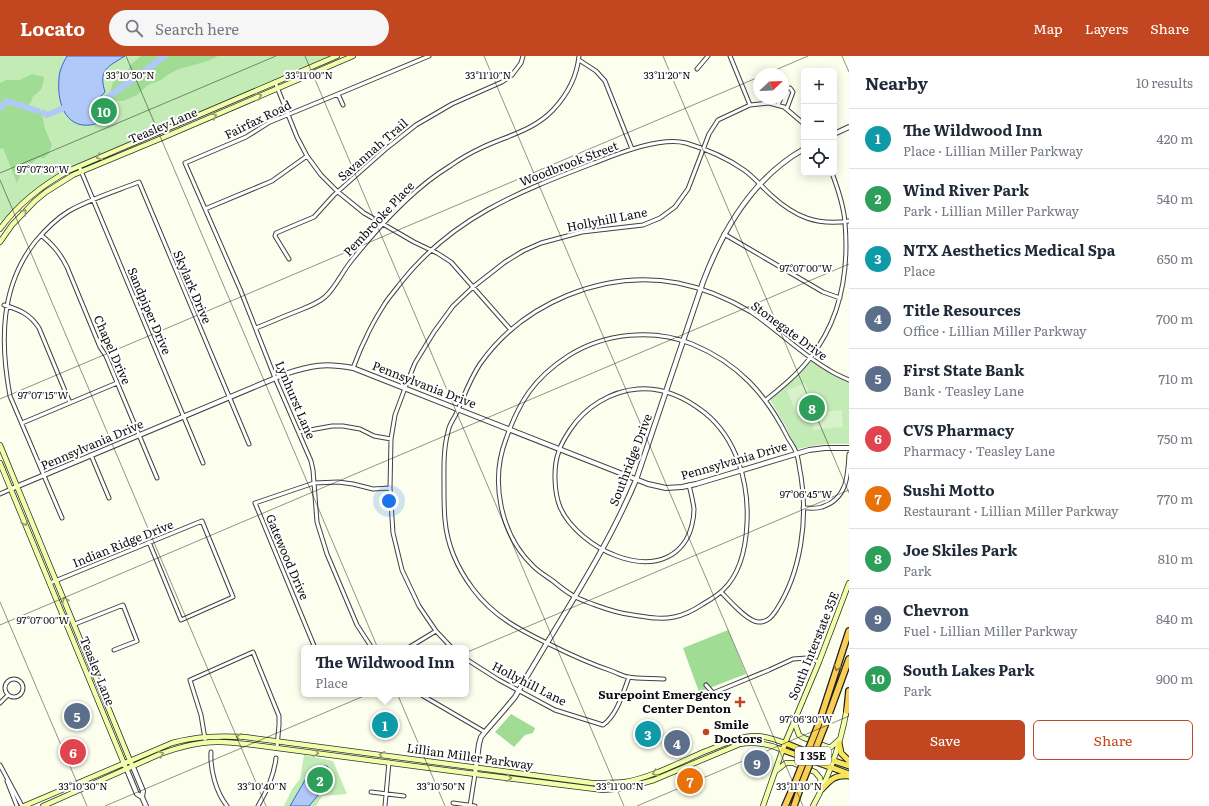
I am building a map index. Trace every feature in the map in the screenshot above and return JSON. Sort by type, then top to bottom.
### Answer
[{"type":"highway","name":"I 35E","points":[[785,806],[819,723],[849,632]]},
{"type":"highway","name":"I 35E","points":[[794,806],[849,659]]},
{"type":"highway","points":[[846,710],[849,691]]},
{"type":"highway","points":[[786,743],[849,766]]},
{"type":"highway","points":[[839,743],[842,753],[849,761]]},
{"type":"highway","points":[[783,750],[849,775]]},
{"type":"highway","points":[[822,789],[833,778],[841,775],[849,775]]},
{"type":"main road","name":"Teasley Lane","points":[[0,229],[18,208],[55,178],[79,166],[337,56]]},
{"type":"main road","name":"Teasley Lane","points":[[0,242],[12,226],[35,201],[61,182],[80,171],[162,138],[353,56]]},
{"type":"main road","name":"Teasley Lane","points":[[0,445],[133,767]]},
{"type":"main road","name":"Teasley Lane","points":[[0,463],[127,770]]},
{"type":"main road","name":"South Interstate 35E","points":[[763,806],[794,721],[819,662],[849,583]]},
{"type":"main road","points":[[82,661],[87,655]]},
{"type":"main road","points":[[813,806],[834,761],[841,737],[849,696]]},
{"type":"main road","points":[[99,701],[105,699]]},
{"type":"main road","points":[[794,721],[799,735],[828,747],[831,747],[841,737]]},
{"type":"main road","name":"Lillian Miller Parkway","points":[[124,763],[172,743],[195,738],[221,736],[278,741],[592,783],[616,783],[639,778],[668,768],[732,740],[754,736],[764,736],[786,743]]},
{"type":"main road","name":"Lillian Miller Parkway","points":[[127,770],[174,749],[205,743],[221,742],[277,747],[603,790],[624,788],[654,780],[740,744],[750,742],[772,745],[783,750]]},
{"type":"main road","points":[[704,752],[707,758]]},
{"type":"main road","points":[[23,806],[124,763]]},
{"type":"main road","points":[[776,770],[784,764],[789,763],[815,772],[822,782],[822,789]]},
{"type":"main road","points":[[43,806],[127,770]]},
{"type":"main road","points":[[555,784],[556,778]]},
{"type":"main road","points":[[635,785],[639,778]]},
{"type":"street","name":"Fairfax Road","points":[[185,163],[246,138],[270,122],[429,56]]},
{"type":"street","name":"Savannah Trail","points":[[289,259],[274,236],[276,233],[314,217],[334,195],[387,148],[416,125],[452,104],[502,82],[512,75],[521,63],[523,56]]},
{"type":"street","points":[[697,69],[708,56]]},
{"type":"street","points":[[730,56],[750,105]]},
{"type":"street","points":[[579,58],[596,71],[605,81],[632,149]]},
{"type":"street","name":"Pembrooke Place","points":[[256,328],[307,307],[324,298],[367,241],[419,189],[450,166],[481,148],[523,131],[542,120],[567,92],[575,73],[579,58]]},
{"type":"street","points":[[275,82],[297,137],[307,156],[321,175],[338,192],[364,213],[451,262],[511,330]]},
{"type":"street","points":[[789,88],[793,92],[789,103]]},
{"type":"street","points":[[338,94],[343,105]]},
{"type":"street","name":"Hollyhill Lane","points":[[449,645],[436,631],[419,606],[402,570],[394,533],[390,488],[391,439],[395,415],[415,363],[434,332],[453,306],[473,287],[505,262],[523,251],[582,232],[643,224],[660,218],[674,207],[688,189],[709,134],[718,120],[750,105],[769,103],[787,108],[801,121]]},
{"type":"street","points":[[787,108],[788,104]]},
{"type":"street","points":[[837,133],[849,127]]},
{"type":"street","name":"Woodbrook Street","points":[[353,368],[364,341],[384,304],[408,274],[431,250],[452,233],[471,219],[511,197],[613,155],[632,149],[671,141],[684,142],[730,161],[745,171],[796,214],[808,219],[826,223],[847,222]]},
{"type":"street","name":"Southridge Drive","points":[[470,806],[479,744],[485,732],[505,709],[518,690],[602,549],[627,502],[636,480],[711,261],[724,234],[747,199],[783,163],[801,151]]},
{"type":"street","points":[[205,210],[272,181],[307,156]]},
{"type":"street","name":"Lynhurst Lane","points":[[185,163],[222,246],[275,378],[311,461],[317,522],[327,554],[357,625],[370,645]]},
{"type":"street","name":"Sandpiper Drive","points":[[79,166],[203,463]]},
{"type":"street","points":[[766,400],[792,378],[811,358],[828,330],[843,290],[846,265],[847,222],[833,176]]},
{"type":"street","name":"Skylark Drive","points":[[93,200],[139,182],[249,444]]},
{"type":"street","points":[[0,341],[1,322],[9,287],[17,268],[26,253],[41,235],[68,212],[93,200]]},
{"type":"street","points":[[724,234],[818,289],[840,298]]},
{"type":"street","name":"Chapel Drive","points":[[41,235],[61,255],[100,347],[106,356],[157,478]]},
{"type":"street","name":"Stonegate Drive","points":[[664,679],[629,677],[586,662],[546,643],[512,625],[489,607],[473,589],[467,579],[454,556],[445,522],[444,460],[448,430],[451,421],[456,414],[466,389],[482,362],[511,330],[526,318],[563,297],[601,284],[630,280],[652,280],[675,282],[696,287],[722,297],[751,312],[811,358],[830,371],[849,380]]},
{"type":"street","points":[[4,305],[28,315],[35,322],[39,328],[70,403]]},
{"type":"street","points":[[689,486],[694,507],[693,518],[689,535],[683,545],[675,552],[660,560],[640,562],[618,556],[602,549],[577,531],[560,507],[556,492],[556,461],[560,448],[567,434],[575,423],[589,409],[605,399],[624,391],[637,389],[653,389],[680,398],[692,405],[705,413],[716,424],[730,444],[741,470],[748,508],[746,540],[738,567],[728,584],[721,592],[693,611],[676,617],[662,618],[615,612],[574,597],[533,566],[519,549],[506,525],[500,506],[498,480],[502,450],[516,411],[532,386],[563,359],[601,341],[628,335],[655,335],[684,341],[710,352],[726,362],[752,384],[766,400],[777,416],[797,454],[802,485],[803,530],[801,546],[795,569],[785,596],[774,614],[768,619],[756,622],[748,618],[721,592]]},
{"type":"street","points":[[0,354],[5,381],[62,518]]},
{"type":"street","name":"Pennsylvania Drive","points":[[0,494],[275,378],[314,366],[335,365],[353,368],[657,487],[674,488],[689,486],[814,449],[849,448]]},
{"type":"street","points":[[22,424],[117,384]]},
{"type":"street","points":[[299,432],[327,426],[343,426],[360,429],[374,436],[391,439]]},
{"type":"street","points":[[803,508],[821,508],[834,501],[844,489],[849,454]]},
{"type":"street","points":[[91,455],[109,498]]},
{"type":"street","points":[[314,483],[338,482],[373,489],[390,488]]},
{"type":"street","name":"Gatewood Drive","points":[[314,483],[255,503],[314,645]]},
{"type":"street","name":"Indian Ridge Drive","points":[[50,583],[149,542],[202,521],[233,597],[181,620],[149,542]]},
{"type":"street","points":[[75,624],[123,604],[136,641],[114,650]]},
{"type":"street","points":[[413,645],[436,631]]},
{"type":"street","points":[[205,743],[201,715],[190,680],[253,652],[279,716],[277,747]]},
{"type":"street","points":[[706,685],[713,693],[793,659],[808,658],[819,662]]},
{"type":"street","name":"Hollyhill Lane","points":[[469,661],[555,710],[603,725],[609,720],[619,703],[629,677]]},
{"type":"street","points":[[14,680],[19,682],[22,687],[20,694],[15,697],[8,695],[5,689],[8,681],[14,680]]},
{"type":"street","points":[[0,703],[8,695]]},
{"type":"street","points":[[424,697],[485,732]]},
{"type":"street","points":[[211,752],[211,761],[218,790],[227,806]]},
{"type":"street","points":[[258,806],[266,792],[274,772],[276,758]]},
{"type":"street","points":[[384,806],[389,762]]},
{"type":"street","points":[[0,766],[23,806]]},
{"type":"street","points":[[133,767],[143,791],[142,798]]},
{"type":"street","points":[[127,770],[137,794],[142,798],[146,806]]},
{"type":"street","points":[[4,772],[4,776],[18,806]]},
{"type":"street","points":[[371,792],[404,796]]},
{"type":"street","points":[[453,803],[475,806]]},
{"type":"green space","points":[[0,56],[336,56],[79,166],[48,183],[4,223],[0,220]]},
{"type":"green space","points":[[141,56],[218,56],[208,61],[179,69],[161,80],[148,85],[137,95],[123,101],[116,101],[110,98],[109,96],[114,79],[118,72],[128,71],[130,65]]},
{"type":"green space","points":[[32,74],[44,77],[44,80],[40,90],[33,96],[31,102],[27,106],[35,111],[41,110],[45,129],[52,145],[49,153],[44,158],[38,158],[22,171],[17,183],[3,148],[0,149],[0,83],[6,80],[20,80]]},
{"type":"green space","points":[[811,360],[830,373],[849,382],[849,444],[823,444],[798,449],[770,400],[793,380]]},
{"type":"green space","points":[[805,383],[815,408],[797,415],[787,390]]},
{"type":"green space","points":[[842,410],[843,427],[813,430],[812,413]]},
{"type":"green space","points":[[728,630],[746,674],[699,692],[683,648]]},
{"type":"green space","points":[[511,714],[535,728],[533,733],[525,735],[514,747],[495,732]]},
{"type":"green space","points":[[304,755],[333,761],[347,794],[322,796],[316,806],[284,806],[292,789],[300,779]]},
{"type":"water","points":[[67,56],[125,56],[109,66],[104,73],[103,84],[105,92],[100,97],[110,112],[99,122],[90,125],[81,125],[74,122],[64,111],[59,95],[59,76],[60,70]]},
{"type":"water","points":[[320,766],[328,767],[330,781],[332,784],[331,786],[324,788],[309,806],[290,806],[312,768]]},
{"type":"waterway","points":[[96,104],[100,103],[165,56]]},
{"type":"waterway","points":[[0,108],[7,101],[38,111]]},
{"type":"waterway","points":[[44,113],[47,115],[69,107]]},
{"type":"place","name":"South Lakes Park","points":[[104,111]]},
{"type":"place","name":"Joe Skiles Park","points":[[812,408]]},
{"type":"place","name":"Surepoint Emergency Center Denton","points":[[740,702]]},
{"type":"place","name":"First State Bank","points":[[77,716]]},
{"type":"place","name":"The Wildwood Inn","points":[[385,725]]},
{"type":"place","name":"Smile Doctors","points":[[706,732]]},
{"type":"place","name":"NTX Aesthetics Medical Spa","points":[[648,734]]},
{"type":"place","name":"Title Resources","points":[[677,743]]},
{"type":"place","name":"CVS Pharmacy","points":[[73,752]]},
{"type":"place","name":"Chevron","points":[[757,763]]},
{"type":"place","name":"Wind River Park","points":[[320,780]]},
{"type":"place","name":"Sushi Motto","points":[[690,781]]}]
